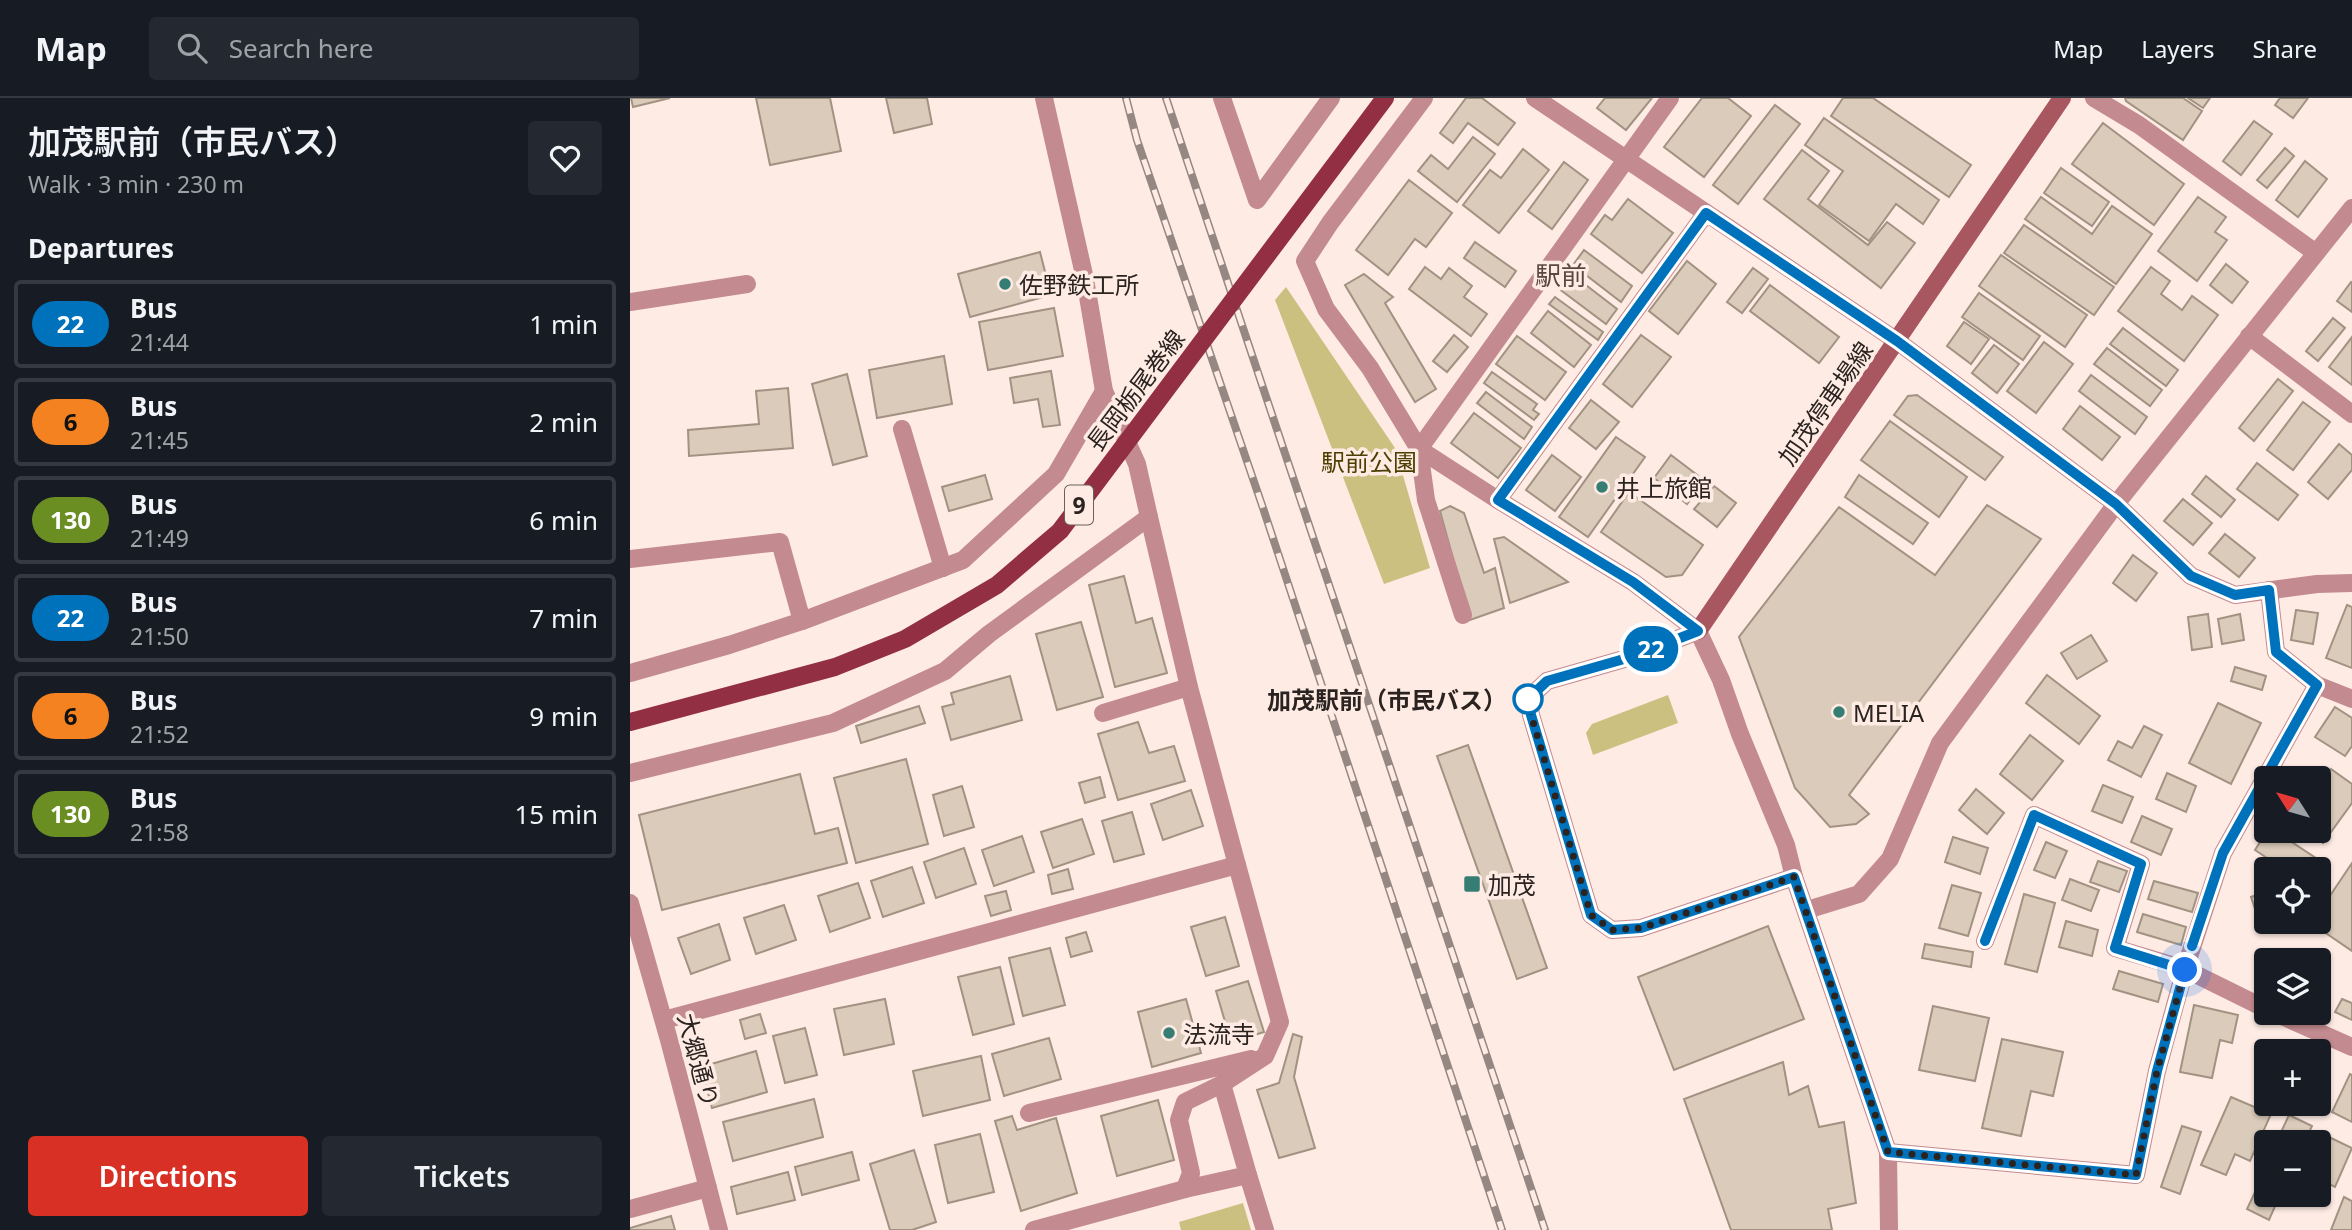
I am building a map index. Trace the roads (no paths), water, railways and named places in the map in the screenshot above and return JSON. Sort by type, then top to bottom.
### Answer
[{"type":"main road","name":"長岡栃尾巻線","points":[[630,722],[835,667],[905,639],[997,585],[1060,531],[1385,98]]},
{"type":"main road","name":"加茂停車場線","points":[[1698,631],[2062,98]]},
{"type":"street","points":[[1044,98],[1086,279],[1104,391],[1138,464],[1189,687],[1280,1021],[1265,1056],[1222,1084],[1185,1102],[1179,1120],[1191,1173],[1185,1189]]},
{"type":"street","points":[[1222,98],[1257,200],[1331,98]]},
{"type":"street","points":[[1424,98],[1330,223],[1305,261],[1326,309],[1370,368],[1419,449],[1426,500],[1463,615]]},
{"type":"street","points":[[1535,98],[1897,341],[2116,504],[2191,576],[2235,595],[2352,583]]},
{"type":"street","points":[[1419,449],[1670,98]]},
{"type":"street","points":[[2094,98],[2139,125],[2316,253]]},
{"type":"street","points":[[1807,910],[1859,894],[1890,859],[1940,743],[2116,504],[2352,208]]},
{"type":"street","points":[[1498,500],[1706,213]]},
{"type":"street","points":[[630,302],[747,284]]},
{"type":"street","points":[[2249,336],[2352,414]]},
{"type":"street","points":[[630,673],[802,621],[963,560],[1056,474],[1104,391]]},
{"type":"street","points":[[902,429],[943,568]]},
{"type":"street","points":[[1419,449],[1633,582],[1698,631],[1721,680],[1740,734],[1786,845],[1794,877],[1888,1152],[1889,1230]]},
{"type":"street","points":[[630,773],[833,723],[946,671],[989,634],[1150,517]]},
{"type":"street","points":[[630,559],[780,542],[802,621]]},
{"type":"street","points":[[2269,590],[2276,652],[2317,685],[2352,699]]},
{"type":"street","points":[[1698,631],[1631,657],[1547,681],[1528,699],[1591,915],[1612,930],[1641,928],[1794,877]]},
{"type":"street","points":[[1888,1152],[2136,1175],[2157,1071],[2185,970],[2223,853],[2317,685]]},
{"type":"street","points":[[1103,713],[1189,687]]},
{"type":"street","points":[[1985,941],[2034,815],[2141,864],[2115,948],[2185,970],[2254,1003]]},
{"type":"street","points":[[664,1020],[1237,864]]},
{"type":"street","name":"大郷通り","points":[[630,903],[719,1230]]},
{"type":"street","points":[[2302,1025],[2352,1047]]},
{"type":"street","points":[[1029,1114],[1265,1056]]},
{"type":"street","points":[[1222,1084],[1265,1230]]},
{"type":"street","points":[[1034,1230],[1185,1189],[1248,1175]]},
{"type":"street","points":[[630,1209],[708,1188]]},
{"type":"railway","points":[[1126,98],[1137,140],[1263,508],[1502,1230]]},
{"type":"railway","points":[[1166,98],[1545,1230]]},
{"type":"place","name":"佐野鉄工所","points":[[1005,284]]},
{"type":"place","name":"井上旅館","points":[[1602,487]]},
{"type":"place","name":"加茂駅前（市民バス）","points":[[1528,699]]},
{"type":"place","name":"MELIA","points":[[1839,712]]},
{"type":"place","name":"加茂","points":[[1472,884]]},
{"type":"place","name":"法流寺","points":[[1169,1033]]},
{"type":"district","name":"駅前","points":[[1561,275]]},
{"type":"park label","name":"駅前公園","points":[[1369,461]]}]
